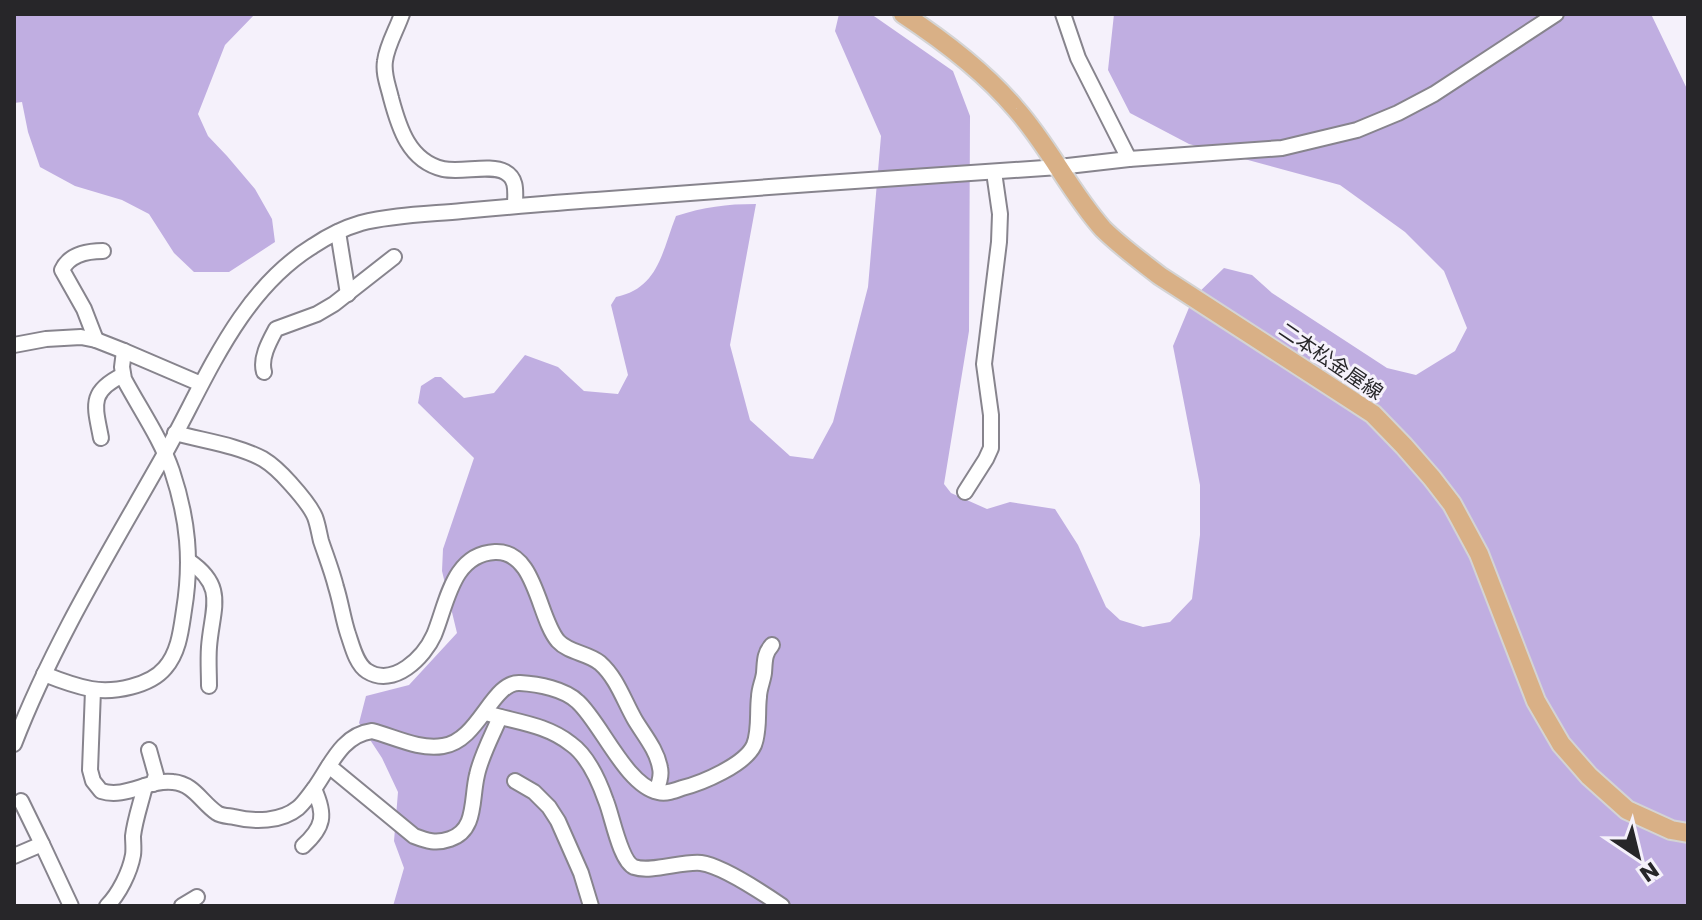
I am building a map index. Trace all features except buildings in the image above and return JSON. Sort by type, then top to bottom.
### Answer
[{"type":"main road","name":"二本松金屋線","points":[[903,14],[982,73],[1018,110],[1104,229],[1135,256],[1160,276],[1373,414],[1404,446],[1452,504],[1479,554],[1536,701],[1561,744],[1589,776],[1627,810],[1671,830],[1688,833]]},
{"type":"street","points":[[402,14],[385,58],[384,72],[397,121],[408,145],[425,161],[439,168],[503,171],[514,182],[515,206]]},
{"type":"street","points":[[1063,14],[1078,58],[1129,159]]},
{"type":"street","points":[[15,740],[80,604],[226,341],[273,276],[294,258],[338,232],[363,222],[515,206],[1282,148],[1357,130],[1398,113],[1434,94],[1556,14]]},
{"type":"street","points":[[965,492],[991,448],[991,415],[984,364],[999,242],[1000,214],[994,172]]},
{"type":"street","points":[[338,232],[348,294]]},
{"type":"street","points":[[96,340],[84,309],[62,270],[67,261],[83,253],[103,251]]},
{"type":"street","points":[[264,372],[265,354],[276,329],[317,314],[394,257]]},
{"type":"street","points":[[14,345],[69,336],[96,340],[201,384]]},
{"type":"street","points":[[44,674],[93,690],[120,689],[140,683],[166,668],[180,634],[189,546],[180,498],[165,454],[123,375],[124,351]]},
{"type":"street","points":[[101,438],[95,401],[100,391],[123,375]]},
{"type":"street","points":[[175,433],[247,452],[265,460],[304,500],[316,519],[354,649],[364,668],[372,673],[397,673],[421,655],[434,635],[455,580],[471,560],[491,552],[509,554],[535,587],[556,638],[565,647],[600,662],[612,676],[656,754],[661,774],[656,791]]},
{"type":"street","points":[[189,561],[207,575],[213,586],[215,601],[209,648],[209,686]]},
{"type":"street","points":[[329,766],[414,836],[438,843],[460,835],[470,819],[477,773],[501,690],[514,683],[549,689],[580,703],[642,783],[656,791],[669,792],[720,773],[747,755],[754,746],[765,653],[772,645]]},
{"type":"street","points":[[93,690],[90,770],[93,781],[101,791],[117,793],[169,781],[185,784],[218,814],[247,821],[285,816],[299,808],[345,744],[363,732],[377,732],[424,747],[445,746],[493,715],[542,727],[576,748],[596,778],[623,854],[630,865],[668,867],[685,863],[703,864],[730,875],[782,906]]},
{"type":"street","points":[[107,906],[128,871],[133,856],[138,812],[156,775],[149,750]]},
{"type":"street","points":[[515,781],[534,792],[558,821],[581,873],[591,906]]},
{"type":"street","points":[[303,846],[319,830],[321,822],[322,809],[314,789]]},
{"type":"street","points":[[21,801],[71,906]]},
{"type":"street","points":[[14,856],[42,844]]},
{"type":"street","points":[[182,906],[197,897]]},
{"type":"shaded area","points":[[14,14],[255,14],[225,45],[198,114],[208,136],[255,189],[272,219],[275,242],[229,272],[194,272],[174,253],[149,214],[122,200],[75,186],[40,167],[22,102],[14,103]]},
{"type":"shaded area","points":[[839,14],[871,14],[953,71],[970,116],[969,331],[944,484],[951,493],[987,509],[1010,502],[1055,509],[1078,545],[1106,607],[1120,620],[1143,627],[1170,622],[1192,599],[1200,535],[1200,485],[1173,346],[1193,298],[1224,268],[1252,275],[1272,293],[1387,368],[1416,375],[1455,351],[1467,328],[1444,271],[1405,232],[1340,185],[1189,144],[1130,113],[1108,70],[1114,14],[1651,14],[1688,91],[1688,906],[393,906],[404,868],[394,841],[398,792],[382,758],[359,723],[366,696],[409,685],[457,633],[442,571],[443,549],[474,458],[418,403],[421,386],[435,377],[441,377],[464,398],[494,393],[525,355],[558,367],[584,391],[618,394],[628,375],[611,305],[616,297],[642,285],[650,277],[662,255],[676,216],[715,207],[756,204],[730,345],[750,420],[790,456],[813,459],[833,422],[868,287],[881,136],[835,31]]}]
